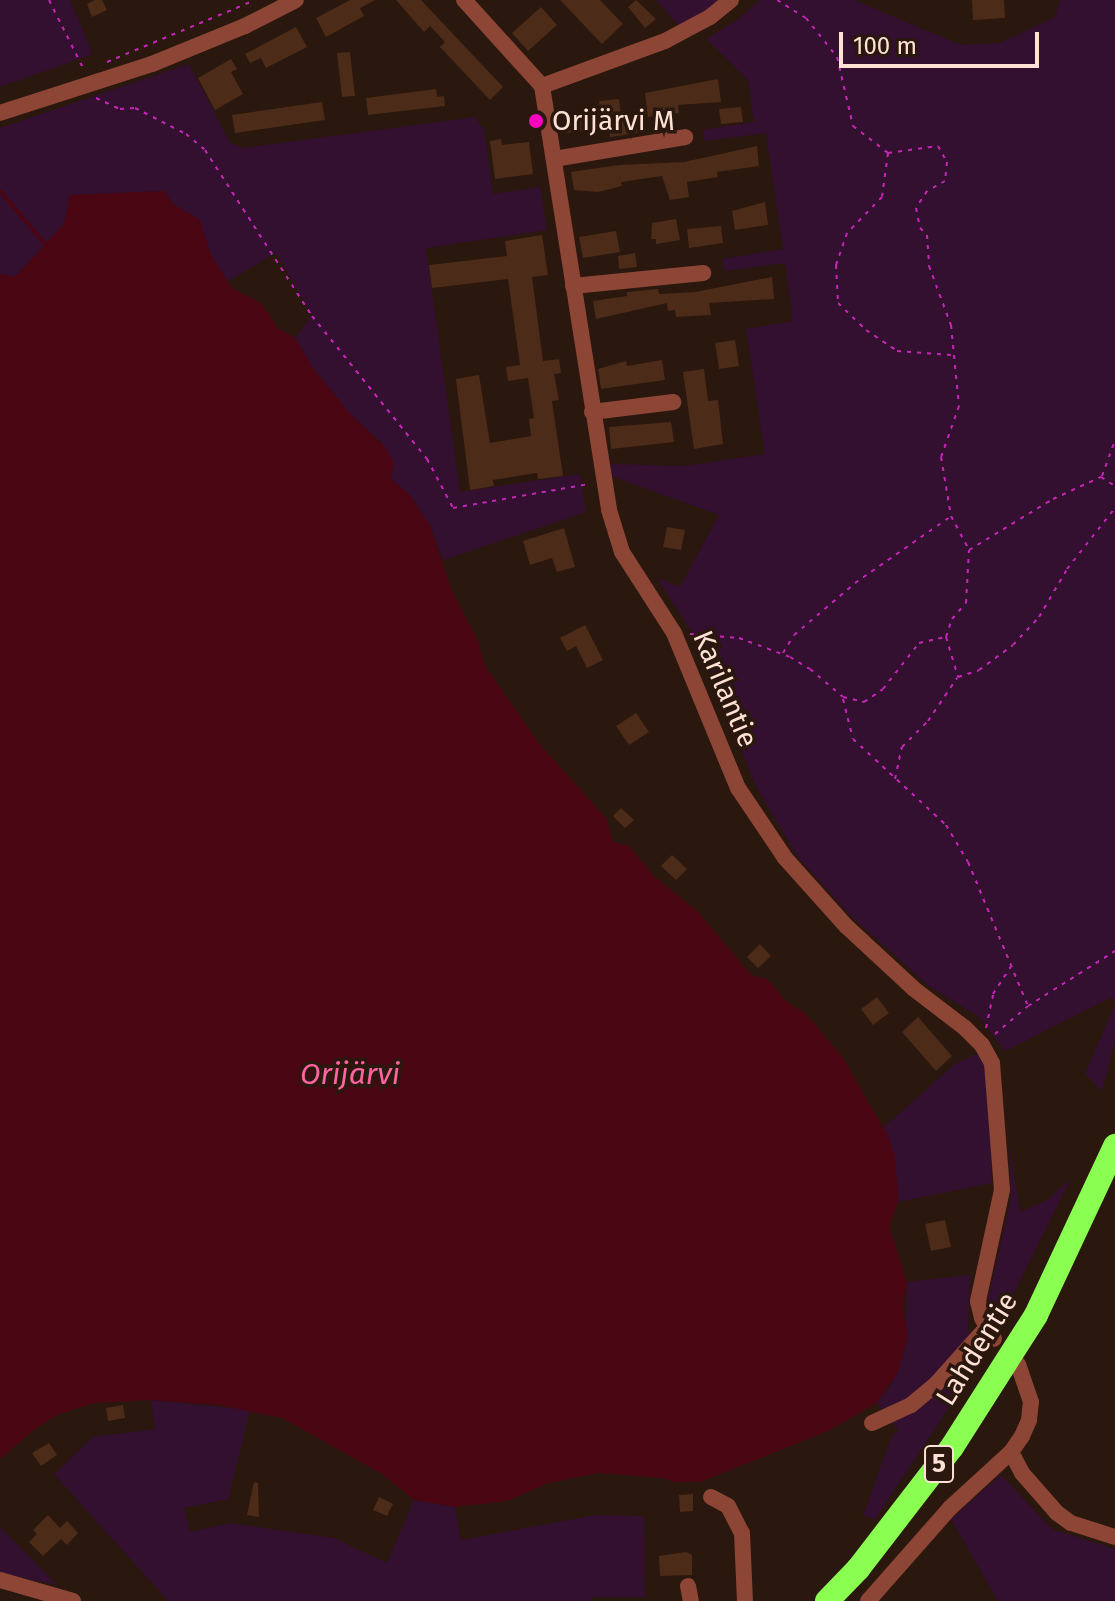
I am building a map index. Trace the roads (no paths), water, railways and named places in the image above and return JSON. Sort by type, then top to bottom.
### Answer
[{"type":"highway","name":"Lahdentie","points":[[827,1601],[858,1569],[952,1447],[1036,1315],[1115,1146]]},
{"type":"street","points":[[0,113],[91,86],[245,26],[296,0]]},
{"type":"street","points":[[464,0],[542,86],[665,41],[710,17],[731,0]]},
{"type":"street","name":"Karilantie","points":[[542,86],[592,412],[609,510],[622,552],[674,633],[738,788],[785,858],[846,926],[982,1045],[995,1077],[1002,1190],[980,1288],[980,1310],[991,1333],[919,1398],[872,1423]]},
{"type":"street","points":[[554,159],[685,137]]},
{"type":"street","points":[[573,286],[703,273]]},
{"type":"street","points":[[592,412],[673,402]]},
{"type":"street","points":[[868,1601],[950,1508],[1011,1452],[1029,1420],[1031,1402],[1018,1364]]},
{"type":"street","points":[[1011,1452],[1022,1473],[1057,1513],[1071,1523],[1115,1537]]},
{"type":"street","points":[[711,1497],[728,1506],[742,1533],[745,1601]]},
{"type":"street","points":[[0,1580],[73,1601]]},
{"type":"water","name":"Orijärvi","points":[[164,191],[174,205],[200,220],[210,253],[232,288],[261,303],[278,328],[295,338],[313,368],[350,414],[386,448],[394,463],[391,479],[410,495],[431,528],[452,591],[478,641],[485,666],[541,746],[606,818],[613,842],[629,846],[654,876],[698,912],[751,975],[767,979],[787,1002],[806,1014],[843,1058],[888,1136],[895,1157],[898,1190],[898,1202],[889,1226],[907,1282],[903,1307],[908,1337],[898,1372],[877,1403],[828,1431],[700,1482],[599,1473],[549,1483],[507,1501],[455,1507],[414,1500],[382,1474],[282,1418],[219,1405],[151,1400],[94,1403],[57,1415],[0,1459],[0,274],[15,277],[64,224],[70,195]]},
{"type":"waterway","points":[[0,191],[45,244]]},
{"type":"place","name":"Orijärvi M","points":[[536,121]]}]
